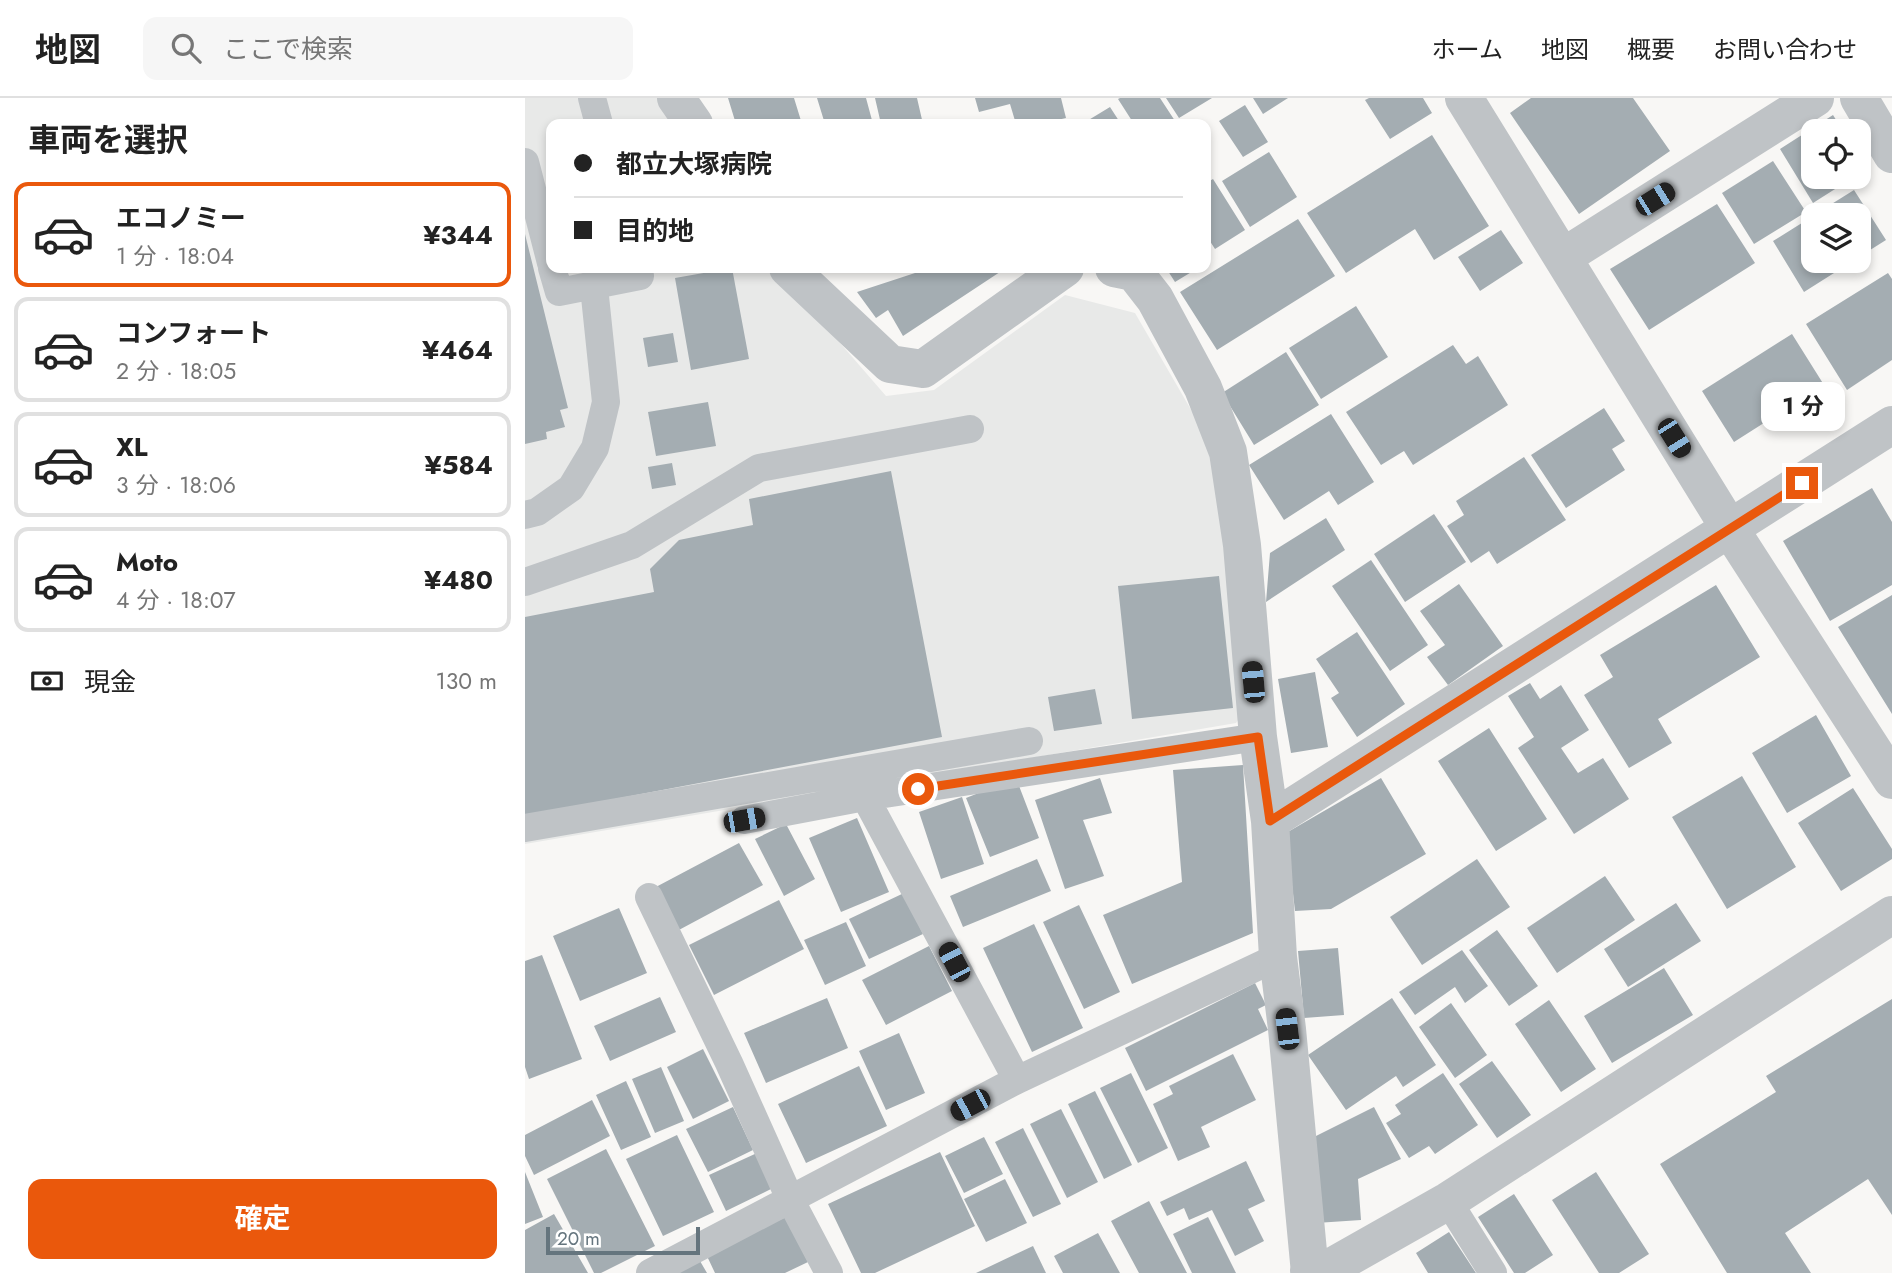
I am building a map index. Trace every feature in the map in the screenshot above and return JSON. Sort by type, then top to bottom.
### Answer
[{"type":"street","points":[[677,98],[691,119]]},
{"type":"street","points":[[1464,98],[1730,529],[1892,780]]},
{"type":"street","points":[[1563,257],[1815,98]]},
{"type":"street","points":[[1859,98],[1892,154]]},
{"type":"street","points":[[793,273],[890,364],[923,369],[1058,273]]},
{"type":"street","points":[[1135,273],[1155,299],[1203,388],[1228,453],[1242,545],[1258,737],[1270,821],[1303,1272],[1326,1270],[1448,1201],[1892,915]]},
{"type":"street","points":[[1270,821],[1892,425]]},
{"type":"lane","points":[[592,98],[598,119]]},
{"type":"lane","points":[[525,162],[546,243]]},
{"type":"lane","points":[[554,273],[559,292],[640,276],[639,273]]},
{"type":"lane","points":[[525,515],[537,512],[571,488],[595,448],[605,402],[594,286]]},
{"type":"lane","points":[[525,582],[632,545],[759,468],[970,429]]},
{"type":"lane","points":[[744,820],[865,797],[1258,737]]},
{"type":"lane","points":[[525,828],[1029,741]]},
{"type":"lane","points":[[865,797],[1017,1080]]},
{"type":"lane","points":[[649,897],[729,1063],[790,1199],[829,1273]]},
{"type":"lane","points":[[650,1273],[1017,1080],[1278,957]]},
{"type":"lane","points":[[1448,1201],[1493,1273]]},
{"type":"shaded area","points":[[525,98],[661,98],[675,119],[546,119],[546,273],[779,273],[886,396],[934,390],[1065,295],[1135,313],[1212,446],[1243,713],[1236,723],[525,844]]},
{"type":"building","points":[[728,98],[794,98],[800,119],[734,119]]},
{"type":"building","points":[[817,98],[866,98],[872,119],[823,119]]},
{"type":"building","points":[[875,98],[917,98],[922,119],[880,119]]},
{"type":"building","points":[[975,98],[1061,98],[1066,118],[1014,119],[1010,104],[979,112]]},
{"type":"building","points":[[1160,98],[1174,119],[1131,119],[1118,99]]},
{"type":"building","points":[[1166,98],[1212,98],[1179,118]]},
{"type":"building","points":[[1253,98],[1288,98],[1263,114]]},
{"type":"building","points":[[1423,98],[1432,113],[1390,139],[1365,100]]},
{"type":"building","points":[[1531,98],[1633,98],[1670,151],[1579,214],[1510,113]]},
{"type":"building","points":[[1245,105],[1268,142],[1243,157],[1219,121]]},
{"type":"building","points":[[1110,107],[1118,119],[1090,119]]},
{"type":"building","points":[[1432,135],[1489,226],[1434,260],[1415,229],[1346,273],[1307,213]]},
{"type":"building","points":[[1801,136],[1801,183],[1780,149]]},
{"type":"building","points":[[1269,152],[1297,197],[1250,227],[1222,181]]},
{"type":"building","points":[[1773,161],[1801,204],[1801,215],[1754,244],[1722,193]]},
{"type":"building","points":[[1213,179],[1245,230],[1215,249],[1211,243]]},
{"type":"building","points":[[1804,189],[1835,189],[1813,203]]},
{"type":"building","points":[[1854,190],[1862,203],[1833,203]]},
{"type":"building","points":[[1717,204],[1755,263],[1649,330],[1610,269]]},
{"type":"building","points":[[1871,217],[1886,240],[1871,249]]},
{"type":"building","points":[[1298,219],[1335,276],[1217,350],[1180,292]]},
{"type":"building","points":[[1801,224],[1801,273],[1834,273],[1804,292],[1773,241]]},
{"type":"building","points":[[1501,230],[1523,263],[1480,291],[1458,257]]},
{"type":"building","points":[[525,234],[568,408],[560,410],[565,427],[546,432],[547,439],[525,444]]},
{"type":"building","points":[[704,273],[733,273],[749,359],[691,370],[675,278]]},
{"type":"building","points":[[915,273],[998,273],[903,336],[888,310],[876,318],[857,292]]},
{"type":"building","points":[[1169,273],[1190,273],[1175,282]]},
{"type":"building","points":[[1888,273],[1892,279],[1892,360],[1847,390],[1806,324]]},
{"type":"building","points":[[1356,306],[1388,357],[1321,399],[1289,348]]},
{"type":"building","points":[[673,333],[678,362],[648,367],[643,338]]},
{"type":"building","points":[[1792,334],[1824,385],[1734,442],[1702,391]]},
{"type":"building","points":[[1453,345],[1466,364],[1478,356],[1508,405],[1413,465],[1404,451],[1381,465],[1346,412]]},
{"type":"building","points":[[1286,352],[1319,405],[1254,445],[1222,393]]},
{"type":"building","points":[[708,402],[716,446],[656,456],[648,412]]},
{"type":"building","points":[[1604,408],[1625,441],[1612,449],[1625,470],[1566,508],[1531,455]]},
{"type":"building","points":[[1331,414],[1374,482],[1338,505],[1329,491],[1284,520],[1249,465]]},
{"type":"building","points":[[1524,457],[1566,520],[1497,564],[1489,551],[1471,563],[1447,526],[1464,515],[1456,501]]},
{"type":"building","points":[[672,463],[676,485],[652,489],[648,467]]},
{"type":"building","points":[[891,471],[942,737],[525,816],[525,617],[654,592],[650,569],[679,540],[753,525],[749,499]]},
{"type":"building","points":[[1872,488],[1892,522],[1892,585],[1830,621],[1783,541]]},
{"type":"building","points":[[1434,514],[1466,562],[1405,602],[1374,554]]},
{"type":"building","points":[[1326,518],[1345,550],[1266,602],[1270,553]]},
{"type":"building","points":[[1371,560],[1428,645],[1390,671],[1332,586]]},
{"type":"building","points":[[1219,576],[1233,708],[1132,719],[1118,586]]},
{"type":"building","points":[[1459,584],[1503,646],[1448,685],[1427,657],[1445,645],[1420,611]]},
{"type":"building","points":[[1716,585],[1760,657],[1658,719],[1672,743],[1629,768],[1584,695],[1613,677],[1600,655]]},
{"type":"building","points":[[1892,595],[1892,714],[1838,627]]},
{"type":"building","points":[[1357,632],[1405,704],[1357,737],[1331,698],[1339,693],[1316,659]]},
{"type":"building","points":[[1315,672],[1328,747],[1291,753],[1278,679]]},
{"type":"building","points":[[1530,683],[1540,699],[1561,685],[1589,730],[1561,748],[1578,773],[1603,758],[1629,799],[1574,834],[1518,748],[1534,737],[1508,696]]},
{"type":"building","points":[[1095,689],[1102,724],[1054,731],[1048,697]]},
{"type":"building","points":[[1816,715],[1851,776],[1787,813],[1752,753]]},
{"type":"building","points":[[1489,728],[1547,819],[1496,851],[1438,761]]},
{"type":"building","points":[[1243,765],[1253,933],[1132,984],[1103,915],[1182,882],[1173,770]]},
{"type":"building","points":[[1742,776],[1796,867],[1727,909],[1672,817]]},
{"type":"building","points":[[1016,778],[1039,838],[990,857],[966,798]]},
{"type":"building","points":[[1100,778],[1112,813],[1083,820],[1104,876],[1065,889],[1035,800]]},
{"type":"building","points":[[1381,778],[1426,854],[1331,909],[1295,911],[1286,833]]},
{"type":"building","points":[[1853,788],[1892,849],[1892,859],[1841,891],[1798,823]]},
{"type":"building","points":[[962,797],[984,864],[941,879],[919,812]]},
{"type":"building","points":[[857,818],[889,892],[841,912],[809,838]]},
{"type":"building","points":[[786,824],[815,879],[784,896],[755,839]]},
{"type":"building","points":[[739,843],[763,885],[677,931],[654,888]]},
{"type":"building","points":[[1037,859],[1051,891],[963,927],[950,896]]},
{"type":"building","points":[[1477,859],[1510,907],[1422,965],[1390,917]]},
{"type":"building","points":[[1605,876],[1635,920],[1557,973],[1527,928]]},
{"type":"building","points":[[904,893],[923,934],[869,959],[849,919]]},
{"type":"building","points":[[779,900],[804,949],[714,995],[689,945]]},
{"type":"building","points":[[1676,903],[1701,941],[1628,987],[1604,949]]},
{"type":"building","points":[[1079,905],[1120,992],[1084,1009],[1043,922]]},
{"type":"building","points":[[619,908],[647,973],[580,1001],[553,936]]},
{"type":"building","points":[[846,922],[866,966],[825,985],[804,940]]},
{"type":"building","points":[[1034,924],[1083,1028],[1032,1052],[983,948]]},
{"type":"building","points":[[1497,930],[1538,986],[1509,1006],[1469,950]]},
{"type":"building","points":[[929,946],[952,991],[886,1025],[862,980]]},
{"type":"building","points":[[1338,948],[1344,1015],[1304,1018],[1298,951]]},
{"type":"building","points":[[1462,950],[1488,986],[1465,1003],[1455,987],[1415,1015],[1399,992]]},
{"type":"building","points":[[542,955],[582,1059],[529,1079],[525,1067],[525,961]]},
{"type":"building","points":[[1664,968],[1693,1015],[1612,1063],[1584,1016]]},
{"type":"building","points":[[1255,983],[1266,1005],[1258,1009],[1268,1030],[1146,1091],[1125,1048]]},
{"type":"building","points":[[660,997],[676,1032],[610,1061],[594,1026]]},
{"type":"building","points":[[827,998],[848,1048],[766,1083],[744,1033]]},
{"type":"building","points":[[1392,998],[1436,1065],[1403,1087],[1396,1076],[1346,1110],[1308,1055]]},
{"type":"building","points":[[1892,999],[1892,1215],[1868,1179],[1785,1233],[1811,1273],[1727,1273],[1660,1164],[1776,1092],[1766,1076]]},
{"type":"building","points":[[1549,1000],[1596,1069],[1561,1092],[1515,1024]]},
{"type":"building","points":[[1451,1003],[1487,1055],[1455,1078],[1419,1027]]},
{"type":"building","points":[[899,1033],[925,1093],[886,1110],[859,1051]]},
{"type":"building","points":[[703,1049],[729,1101],[693,1119],[667,1067]]},
{"type":"building","points":[[1233,1054],[1256,1100],[1201,1127],[1210,1147],[1178,1161],[1153,1104],[1173,1094],[1169,1086]]},
{"type":"building","points":[[1492,1061],[1531,1115],[1497,1138],[1459,1084]]},
{"type":"building","points":[[859,1066],[887,1126],[806,1163],[778,1104]]},
{"type":"building","points":[[661,1067],[684,1121],[655,1133],[632,1079]]},
{"type":"building","points":[[1131,1073],[1168,1148],[1138,1163],[1100,1088]]},
{"type":"building","points":[[1443,1073],[1478,1125],[1435,1154],[1429,1146],[1409,1158],[1386,1123],[1401,1114],[1395,1105]]},
{"type":"building","points":[[626,1081],[651,1137],[621,1150],[596,1095]]},
{"type":"building","points":[[1095,1091],[1132,1165],[1104,1179],[1068,1104]]},
{"type":"building","points":[[592,1100],[610,1136],[534,1175],[525,1156],[525,1135]]},
{"type":"building","points":[[733,1107],[753,1150],[708,1172],[686,1129]]},
{"type":"building","points":[[1374,1107],[1401,1159],[1358,1179],[1361,1220],[1316,1223],[1312,1138]]},
{"type":"building","points":[[1061,1109],[1098,1182],[1067,1198],[1030,1124]]},
{"type":"building","points":[[1023,1128],[1061,1204],[1033,1217],[995,1142]]},
{"type":"building","points":[[677,1135],[714,1212],[663,1236],[626,1159]]},
{"type":"building","points":[[984,1137],[1003,1174],[964,1193],[945,1156]]},
{"type":"building","points":[[606,1149],[655,1246],[601,1273],[594,1273],[547,1179]]},
{"type":"building","points":[[940,1152],[975,1226],[875,1273],[861,1273],[828,1204]]},
{"type":"building","points":[[757,1153],[773,1188],[726,1211],[709,1175]]},
{"type":"building","points":[[1246,1161],[1265,1201],[1248,1209],[1264,1241],[1235,1256],[1212,1210],[1189,1220],[1184,1208],[1167,1216],[1160,1202]]},
{"type":"building","points":[[525,1172],[543,1217],[525,1224]]},
{"type":"building","points":[[1596,1172],[1649,1254],[1619,1273],[1599,1273],[1552,1200]]},
{"type":"building","points":[[1005,1179],[1027,1223],[986,1242],[964,1199]]},
{"type":"building","points":[[1514,1194],[1553,1255],[1525,1273],[1514,1273],[1478,1217]]},
{"type":"building","points":[[1149,1201],[1187,1273],[1139,1273],[1111,1221]]},
{"type":"building","points":[[554,1214],[588,1273],[525,1273],[525,1230]]},
{"type":"building","points":[[786,1217],[808,1262],[785,1273],[715,1273],[706,1254]]},
{"type":"building","points":[[1208,1217],[1236,1273],[1192,1273],[1173,1234]]},
{"type":"building","points":[[1449,1232],[1476,1273],[1428,1273],[1416,1253]]},
{"type":"building","points":[[1098,1233],[1120,1273],[1063,1273],[1054,1256]]},
{"type":"building","points":[[1033,1246],[1046,1273],[976,1273]]},
{"type":"building","points":[[700,1261],[707,1273],[677,1273]]},
{"type":"route","points":[[918,789],[1258,737],[1270,821],[1802,483]]}]
